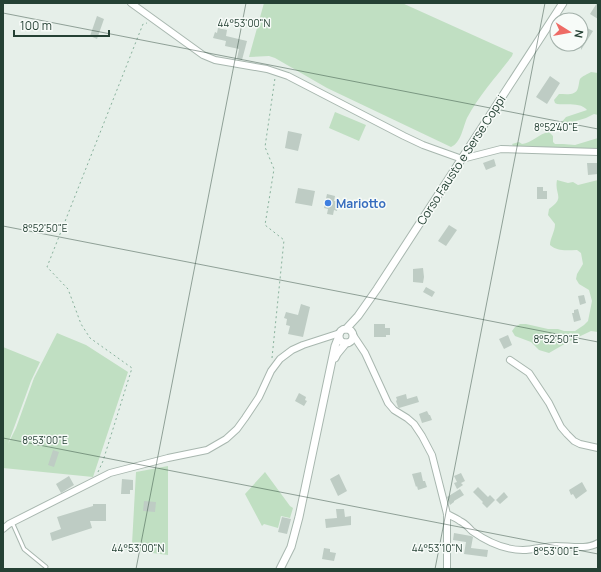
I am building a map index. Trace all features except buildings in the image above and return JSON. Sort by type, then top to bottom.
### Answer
[{"type":"street","points":[[131,3],[203,55],[215,60],[276,71],[404,136],[462,159],[501,149],[598,152]]},
{"type":"street","name":"Corso Fausto e Serse Coppi","points":[[358,316],[563,3]]},
{"type":"street","points":[[280,569],[291,547],[299,517],[335,346],[342,333],[358,316]]},
{"type":"street","points":[[332,364],[337,354],[347,343],[351,341],[358,316]]},
{"type":"street","points":[[3,529],[12,522],[110,473],[168,458],[207,450],[226,439],[245,418],[259,397],[271,371],[280,358],[303,345],[351,331],[361,347],[388,403],[394,410],[414,424],[432,455],[446,514],[448,569]]},
{"type":"street","points":[[342,333],[340,339],[343,342],[361,347]]},
{"type":"street","points":[[510,360],[530,372],[562,427],[574,441],[598,448]]},
{"type":"street","points":[[446,514],[462,521],[473,531],[494,544],[508,549],[524,550],[551,546],[571,546],[581,548],[596,545],[598,543]]},
{"type":"lane","points":[[12,522],[24,549],[46,567]]},
{"type":"path","points":[[93,482],[103,461],[132,368],[90,338],[81,324],[68,289],[47,267],[144,24],[155,19]]},
{"type":"path","points":[[271,371],[284,240],[265,225],[274,170],[265,147],[276,71]]},
{"type":"green space","points":[[264,3],[402,3],[513,53],[477,101],[467,118],[457,142],[451,147],[327,88],[275,58],[269,56],[249,57]]},
{"type":"green space","points":[[591,72],[598,73],[598,115],[594,114],[563,125],[560,124],[566,117],[587,110],[584,107],[573,104],[557,104],[554,100],[559,94],[570,94],[577,91],[580,79]]},
{"type":"green space","points":[[335,112],[366,125],[359,141],[329,128]]},
{"type":"green space","points":[[549,132],[553,136],[553,142],[555,144],[575,145],[598,138],[598,149],[513,146],[512,144],[519,142],[522,144],[526,143]]},
{"type":"green space","points":[[557,180],[568,183],[573,182],[578,185],[598,180],[598,332],[591,331],[549,353],[539,350],[531,342],[515,336],[512,331],[520,324],[526,324],[548,329],[575,331],[588,321],[592,301],[589,290],[579,284],[576,279],[577,274],[583,264],[581,253],[577,250],[559,250],[550,245],[555,224],[548,215],[549,209],[557,202],[558,199],[556,185]]},
{"type":"green space","points":[[57,333],[86,345],[128,372],[93,477],[3,468],[3,347],[40,362],[31,381],[8,444],[16,428],[34,378]]},
{"type":"green space","points":[[168,466],[168,555],[113,548],[132,544],[136,472]]},
{"type":"green space","points":[[265,472],[293,508],[290,518],[281,516],[278,528],[264,524],[262,526],[245,494]]},
{"type":"place","name":"Mariotto","points":[[328,203]]}]
